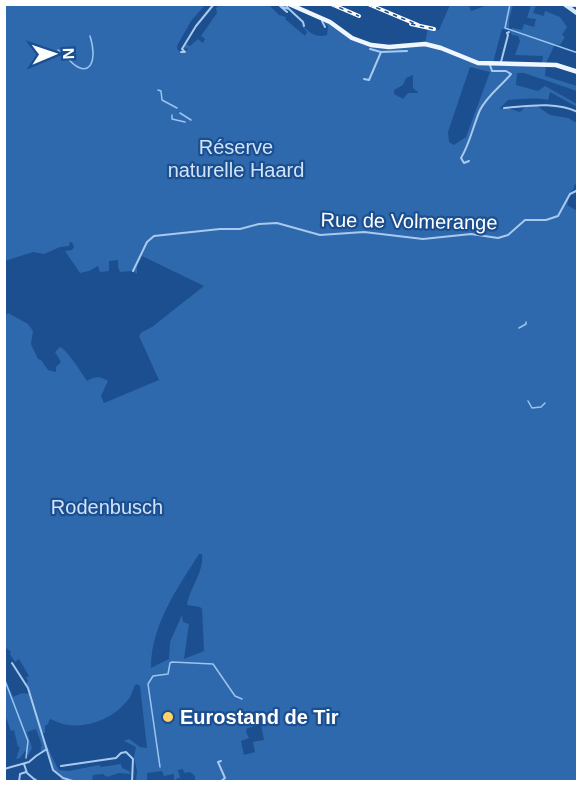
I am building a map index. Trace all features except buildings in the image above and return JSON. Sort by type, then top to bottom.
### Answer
[{"type":"main road","points":[[564,4],[578,14]]},
{"type":"main road","points":[[569,7],[578,5]]},
{"type":"main road","points":[[287,8],[318,16],[352,38],[377,48],[430,45],[471,61],[490,65],[556,65],[578,72]]},
{"type":"street","points":[[182,50],[196,26],[214,4]]},
{"type":"street","points":[[279,5],[287,8],[303,22],[304,26]]},
{"type":"street","points":[[318,16],[325,27]]},
{"type":"street","points":[[500,65],[508,35]]},
{"type":"street","points":[[370,50],[377,48],[381,52],[407,51]]},
{"type":"street","points":[[364,79],[369,80],[381,52]]},
{"type":"street","points":[[469,161],[464,164],[461,158],[479,112],[510,75],[506,71],[492,70],[490,65]]},
{"type":"street","points":[[504,108],[531,105],[559,106],[578,112]]},
{"type":"street","name":"Rue de Volmerange","points":[[133,271],[147,242],[154,236],[240,229],[259,224],[277,223],[320,235],[364,232],[423,239],[471,234],[500,238],[525,220],[554,218],[561,213],[570,194],[578,190]]},
{"type":"street","points":[[12,663],[28,688],[53,770],[61,779],[76,782]]},
{"type":"street","points":[[4,779],[5,769],[24,764],[47,749]]},
{"type":"street","points":[[61,766],[116,758],[126,752],[133,759],[132,782]]},
{"type":"street","points":[[219,761],[225,778],[220,782]]},
{"type":"street","points":[[24,764],[26,772],[34,779],[34,782]]},
{"type":"street","points":[[20,782],[20,774],[26,772]]},
{"type":"green space","points":[[5,5],[205,5],[191,21],[177,46],[181,53],[185,53],[188,48],[183,49],[186,44],[190,46],[198,39],[203,43],[205,39],[201,36],[217,13],[216,8],[219,5],[269,5],[279,15],[286,17],[285,19],[305,36],[307,32],[299,23],[315,35],[327,35],[328,26],[321,19],[352,38],[389,47],[425,44],[428,28],[439,30],[450,5],[469,5],[471,11],[488,5],[513,5],[509,30],[502,29],[492,66],[546,66],[545,76],[577,86],[577,91],[524,73],[517,73],[516,85],[538,91],[545,86],[577,104],[577,107],[550,92],[548,100],[533,98],[508,100],[499,109],[507,108],[520,112],[525,107],[537,106],[550,115],[568,118],[577,123],[577,184],[570,193],[567,205],[576,210],[578,208],[577,781],[195,782],[195,776],[190,772],[184,773],[183,769],[178,770],[180,778],[176,781],[174,781],[174,774],[164,776],[162,771],[147,773],[147,781],[136,781],[137,771],[134,757],[136,747],[124,741],[129,739],[140,747],[147,748],[140,686],[136,684],[125,704],[111,715],[86,725],[65,725],[50,719],[45,726],[45,733],[42,733],[59,770],[69,771],[99,765],[101,767],[121,764],[122,768],[131,774],[119,773],[107,777],[103,774],[93,775],[92,781],[59,781],[63,777],[53,770],[47,749],[41,752],[42,746],[36,729],[27,732],[32,748],[28,756],[25,751],[20,758],[16,759],[20,747],[18,747],[14,730],[11,731],[5,715],[5,678],[13,697],[22,693],[30,694],[26,683],[28,682],[26,677],[29,676],[19,659],[15,662],[11,652],[5,647],[4,313],[28,324],[33,331],[31,344],[38,359],[48,370],[56,372],[56,367],[61,362],[55,352],[60,347],[87,381],[98,377],[108,381],[101,396],[104,403],[159,380],[139,336],[204,286],[142,256],[137,266],[137,274],[133,271],[120,272],[118,260],[109,261],[109,271],[100,272],[98,266],[80,273],[65,251],[72,250],[74,247],[72,242],[69,246],[44,254],[33,252],[5,261]],"holes":[[[470,67],[490,72],[466,137],[454,145],[449,142],[448,132]],[[413,75],[413,88],[419,93],[408,93],[403,99],[394,94],[394,90],[403,85],[406,78]],[[199,554],[202,554],[201,567],[187,605],[202,609],[204,651],[184,659],[189,624],[183,622],[182,615],[170,642],[169,659],[151,668],[155,637],[174,594]],[[261,725],[264,740],[253,742],[255,752],[244,755],[241,741],[249,738],[247,728]]]},
{"type":"green space","points":[[531,5],[536,5],[533,13],[544,16],[545,11],[560,17],[567,27],[562,35],[565,37],[560,45],[555,44],[546,63],[542,63],[543,56],[515,55],[520,41],[518,36],[512,35],[510,31],[513,27],[522,30],[524,24],[534,27],[536,19],[527,18]]},
{"type":"waterway","points":[[510,4],[505,28],[578,53]]},
{"type":"waterway","points":[[65,55],[79,68],[85,69],[89,66],[93,55],[90,36]]},
{"type":"waterway","points":[[58,50],[63,54]]},
{"type":"waterway","points":[[158,90],[161,91],[162,100],[177,108]]},
{"type":"waterway","points":[[180,113],[191,120]]},
{"type":"waterway","points":[[172,115],[172,119],[185,122]]},
{"type":"waterway","points":[[519,328],[526,322]]},
{"type":"waterway","points":[[528,401],[532,408],[541,407],[545,403]]},
{"type":"waterway","points":[[160,767],[148,684],[153,676],[168,674],[172,662],[213,664],[235,696],[242,699]]},
{"type":"waterway","points":[[4,678],[28,741],[26,758]]},
{"type":"waterway","points":[[35,779],[39,782]]},
{"type":"railway","points":[[331,4],[359,16]]},
{"type":"railway","points":[[368,4],[418,25]]},
{"type":"railway","points":[[411,24],[434,29]]},
{"type":"place","name":"Eurostand de Tir","points":[[168,717]]},
{"type":"park label","name":"Réserve naturelle Haard","points":[[236,158]]},
{"type":"park label","name":"Rodenbusch","points":[[107,507]]}]
